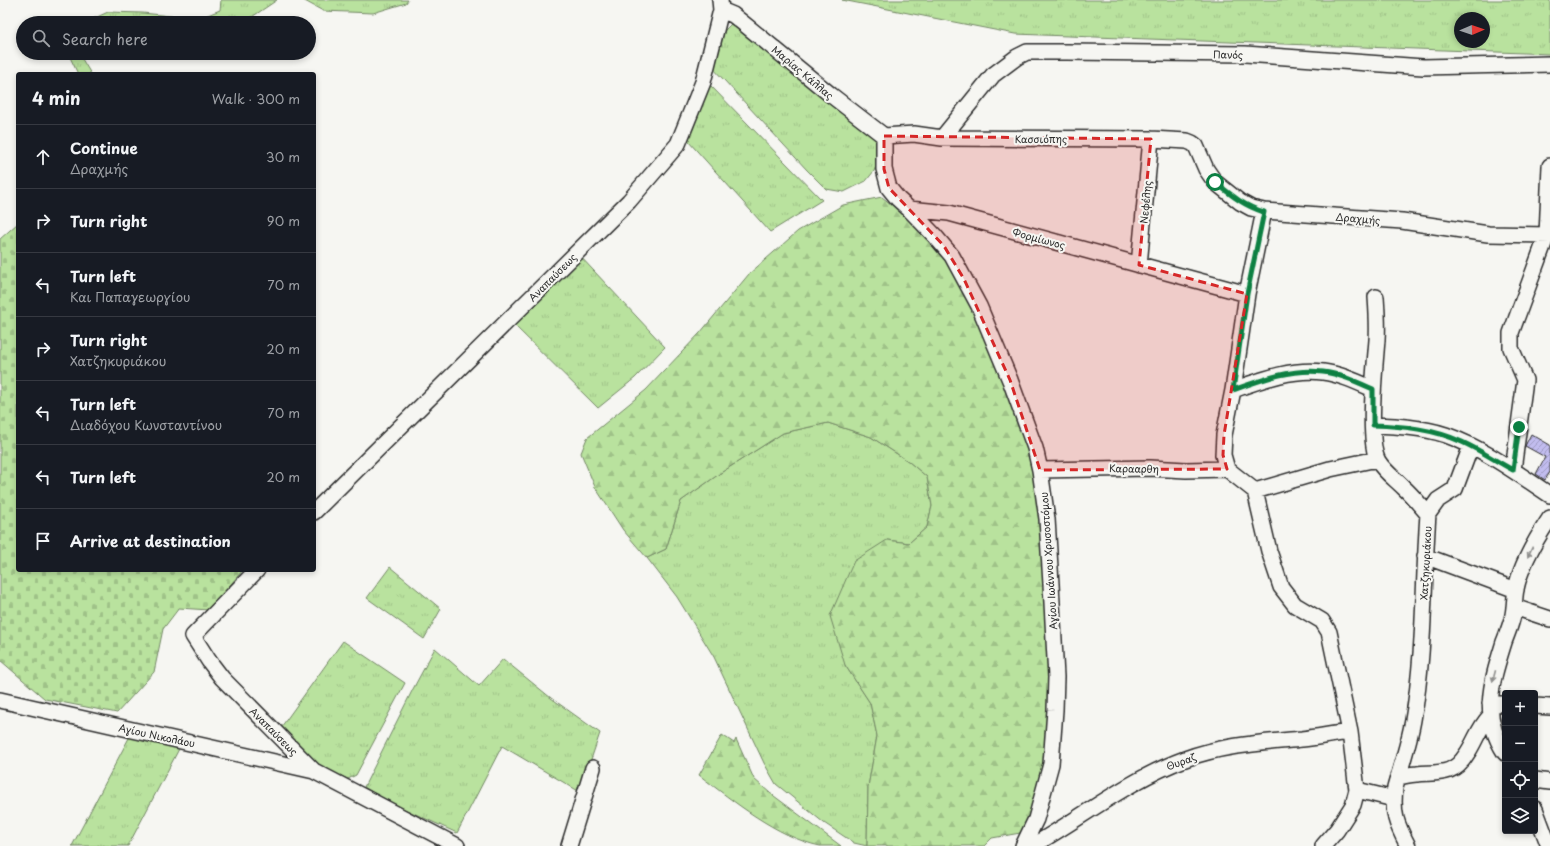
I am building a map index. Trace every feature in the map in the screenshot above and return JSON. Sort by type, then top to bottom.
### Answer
[{"type":"street","name":"Μαρίας Κάλλας","points":[[721,5],[884,136]]},
{"type":"street","name":"Αναπαύσεως","points":[[316,510],[629,201],[678,144],[703,82],[721,5]]},
{"type":"street","name":"Πανός","points":[[942,138],[993,75],[1017,57],[1027,52],[1049,51],[1245,54],[1422,67],[1550,64]]},
{"type":"street","name":"Κασσιόπης","points":[[884,136],[914,134],[942,138],[1151,139],[1187,141],[1196,146]]},
{"type":"street","points":[[884,136],[884,170],[889,188],[909,209]]},
{"type":"street","name":"Νεφέλης","points":[[1140,265],[1151,139]]},
{"type":"street","name":"Δραχμής","points":[[1196,146],[1206,169],[1215,182],[1240,202],[1251,208],[1264,212],[1402,221],[1488,234],[1548,235]]},
{"type":"street","points":[[1513,470],[1525,380],[1511,348],[1511,333],[1548,235],[1550,166]]},
{"type":"street","name":"Φορμίωνος","points":[[909,209],[949,213],[1247,294]]},
{"type":"street","name":"Αγίου Ιωάννου Χρυσοστόμου","points":[[909,209],[952,256],[978,306],[1010,380],[1035,448],[1040,470],[1047,519],[1052,584],[1056,677],[1055,710],[1051,764],[1036,819],[1023,846]]},
{"type":"street","points":[[1264,212],[1247,294],[1233,390],[1224,435],[1223,455],[1227,469],[1255,492],[1269,551],[1281,587],[1295,605],[1322,621],[1329,632],[1350,732],[1356,790],[1353,805],[1337,830],[1323,846]]},
{"type":"street","points":[[1255,492],[1330,469],[1377,460],[1373,425],[1373,389],[1378,319],[1376,297]]},
{"type":"street","points":[[1233,390],[1257,381],[1290,372],[1323,372],[1349,379],[1373,389]]},
{"type":"street","points":[[1373,425],[1395,426],[1445,435],[1471,446],[1513,470],[1550,495]]},
{"type":"street","points":[[1428,514],[1438,500],[1455,489],[1471,446]]},
{"type":"street","name":"Χατζηκυριάκου","points":[[1377,460],[1411,494],[1428,514],[1415,704],[1394,799],[1396,824],[1408,846]]},
{"type":"street","name":"Καρααρθη","points":[[1040,470],[1150,468],[1186,470],[1227,469]]},
{"type":"street","points":[[1502,747],[1497,738],[1490,709],[1493,680],[1512,619],[1516,590],[1520,576],[1533,545],[1550,518]]},
{"type":"street","points":[[1425,556],[1516,590]]},
{"type":"street","name":"Αναπαύσεως","points":[[255,572],[193,636],[209,661],[222,678],[314,772],[457,846]]},
{"type":"street","points":[[1514,607],[1550,619]]},
{"type":"street","name":"Αγίου Νικολάου","points":[[0,700],[314,772]]},
{"type":"street","points":[[1398,777],[1416,774],[1436,774],[1454,769],[1466,756],[1490,709],[1502,705]]},
{"type":"street","points":[[1538,706],[1550,707]]},
{"type":"street","name":"Θυραζ","points":[[1032,846],[1123,790],[1160,769],[1187,758],[1246,744],[1302,739],[1350,732]]},
{"type":"street","points":[[569,846],[593,768]]},
{"type":"street","points":[[1538,780],[1550,782]]},
{"type":"street","points":[[1356,790],[1394,799]]},
{"type":"street","points":[[1538,817],[1549,846]]},
{"type":"highlighted area","points":[[884,136],[1151,139],[1139,265],[1247,294],[1224,435],[1223,455],[1227,469],[1040,470],[1010,380],[964,279],[944,246],[889,188],[884,169]]},
{"type":"green space","points":[[221,0],[277,0],[253,16],[205,16],[220,10]]},
{"type":"green space","points":[[303,0],[408,0],[406,3],[373,13],[323,11]]},
{"type":"green space","points":[[842,0],[1550,0],[1550,54],[1015,34]]},
{"type":"green space","points":[[108,12],[143,13],[170,16],[99,16]]},
{"type":"green space","points":[[733,22],[871,131],[879,142],[879,159],[874,171],[866,181],[844,192],[826,189],[712,67],[725,30]]},
{"type":"green space","points":[[71,60],[83,60],[90,72],[77,72]]},
{"type":"green space","points":[[709,84],[822,200],[770,232],[688,141]]},
{"type":"green space","points":[[882,197],[901,212],[946,257],[985,334],[1030,449],[1042,514],[1051,681],[1046,764],[1026,832],[992,838],[984,846],[867,846],[868,787],[877,736],[870,703],[845,665],[830,616],[854,561],[887,540],[909,543],[927,527],[932,506],[927,477],[908,461],[871,437],[828,423],[783,433],[722,472],[681,501],[666,549],[647,558],[623,530],[595,487],[581,453],[587,438],[646,390],[700,333],[749,274],[798,231],[843,205]]},
{"type":"green space","points":[[16,225],[16,572],[241,572],[209,610],[179,608],[163,629],[154,672],[117,713],[45,699],[0,660],[0,239]]},
{"type":"green space","points":[[579,255],[665,347],[635,378],[598,408],[510,321]]},
{"type":"green space","points":[[828,423],[871,437],[908,461],[927,477],[932,506],[927,527],[909,543],[887,540],[845,665],[870,703],[877,736],[868,787],[867,846],[854,843],[824,823],[776,784],[764,763],[714,657],[677,597],[647,558],[666,549],[681,501],[722,472],[783,433]]},
{"type":"green space","points":[[390,567],[441,609],[424,639],[367,598]]},
{"type":"green space","points":[[343,641],[405,683],[356,775],[348,779],[320,768],[279,730]]},
{"type":"green space","points":[[435,648],[479,686],[503,659],[551,698],[600,733],[580,792],[502,746],[457,833],[389,802],[364,787]]},
{"type":"green space","points":[[722,735],[734,743],[736,739],[754,779],[770,793],[841,846],[820,846],[788,835],[741,807],[699,775]]},
{"type":"green space","points":[[130,736],[180,747],[128,846],[72,846]]},
{"type":"building","points":[[1531,434],[1550,445],[1550,472],[1545,480],[1536,474],[1545,457],[1525,446]]},
{"type":"route","points":[[1215,182],[1240,202],[1251,208],[1264,212],[1247,294],[1233,390],[1257,381],[1290,372],[1323,372],[1349,379],[1373,389],[1373,425],[1415,428],[1445,435],[1471,446],[1513,470],[1519,427]]}]
